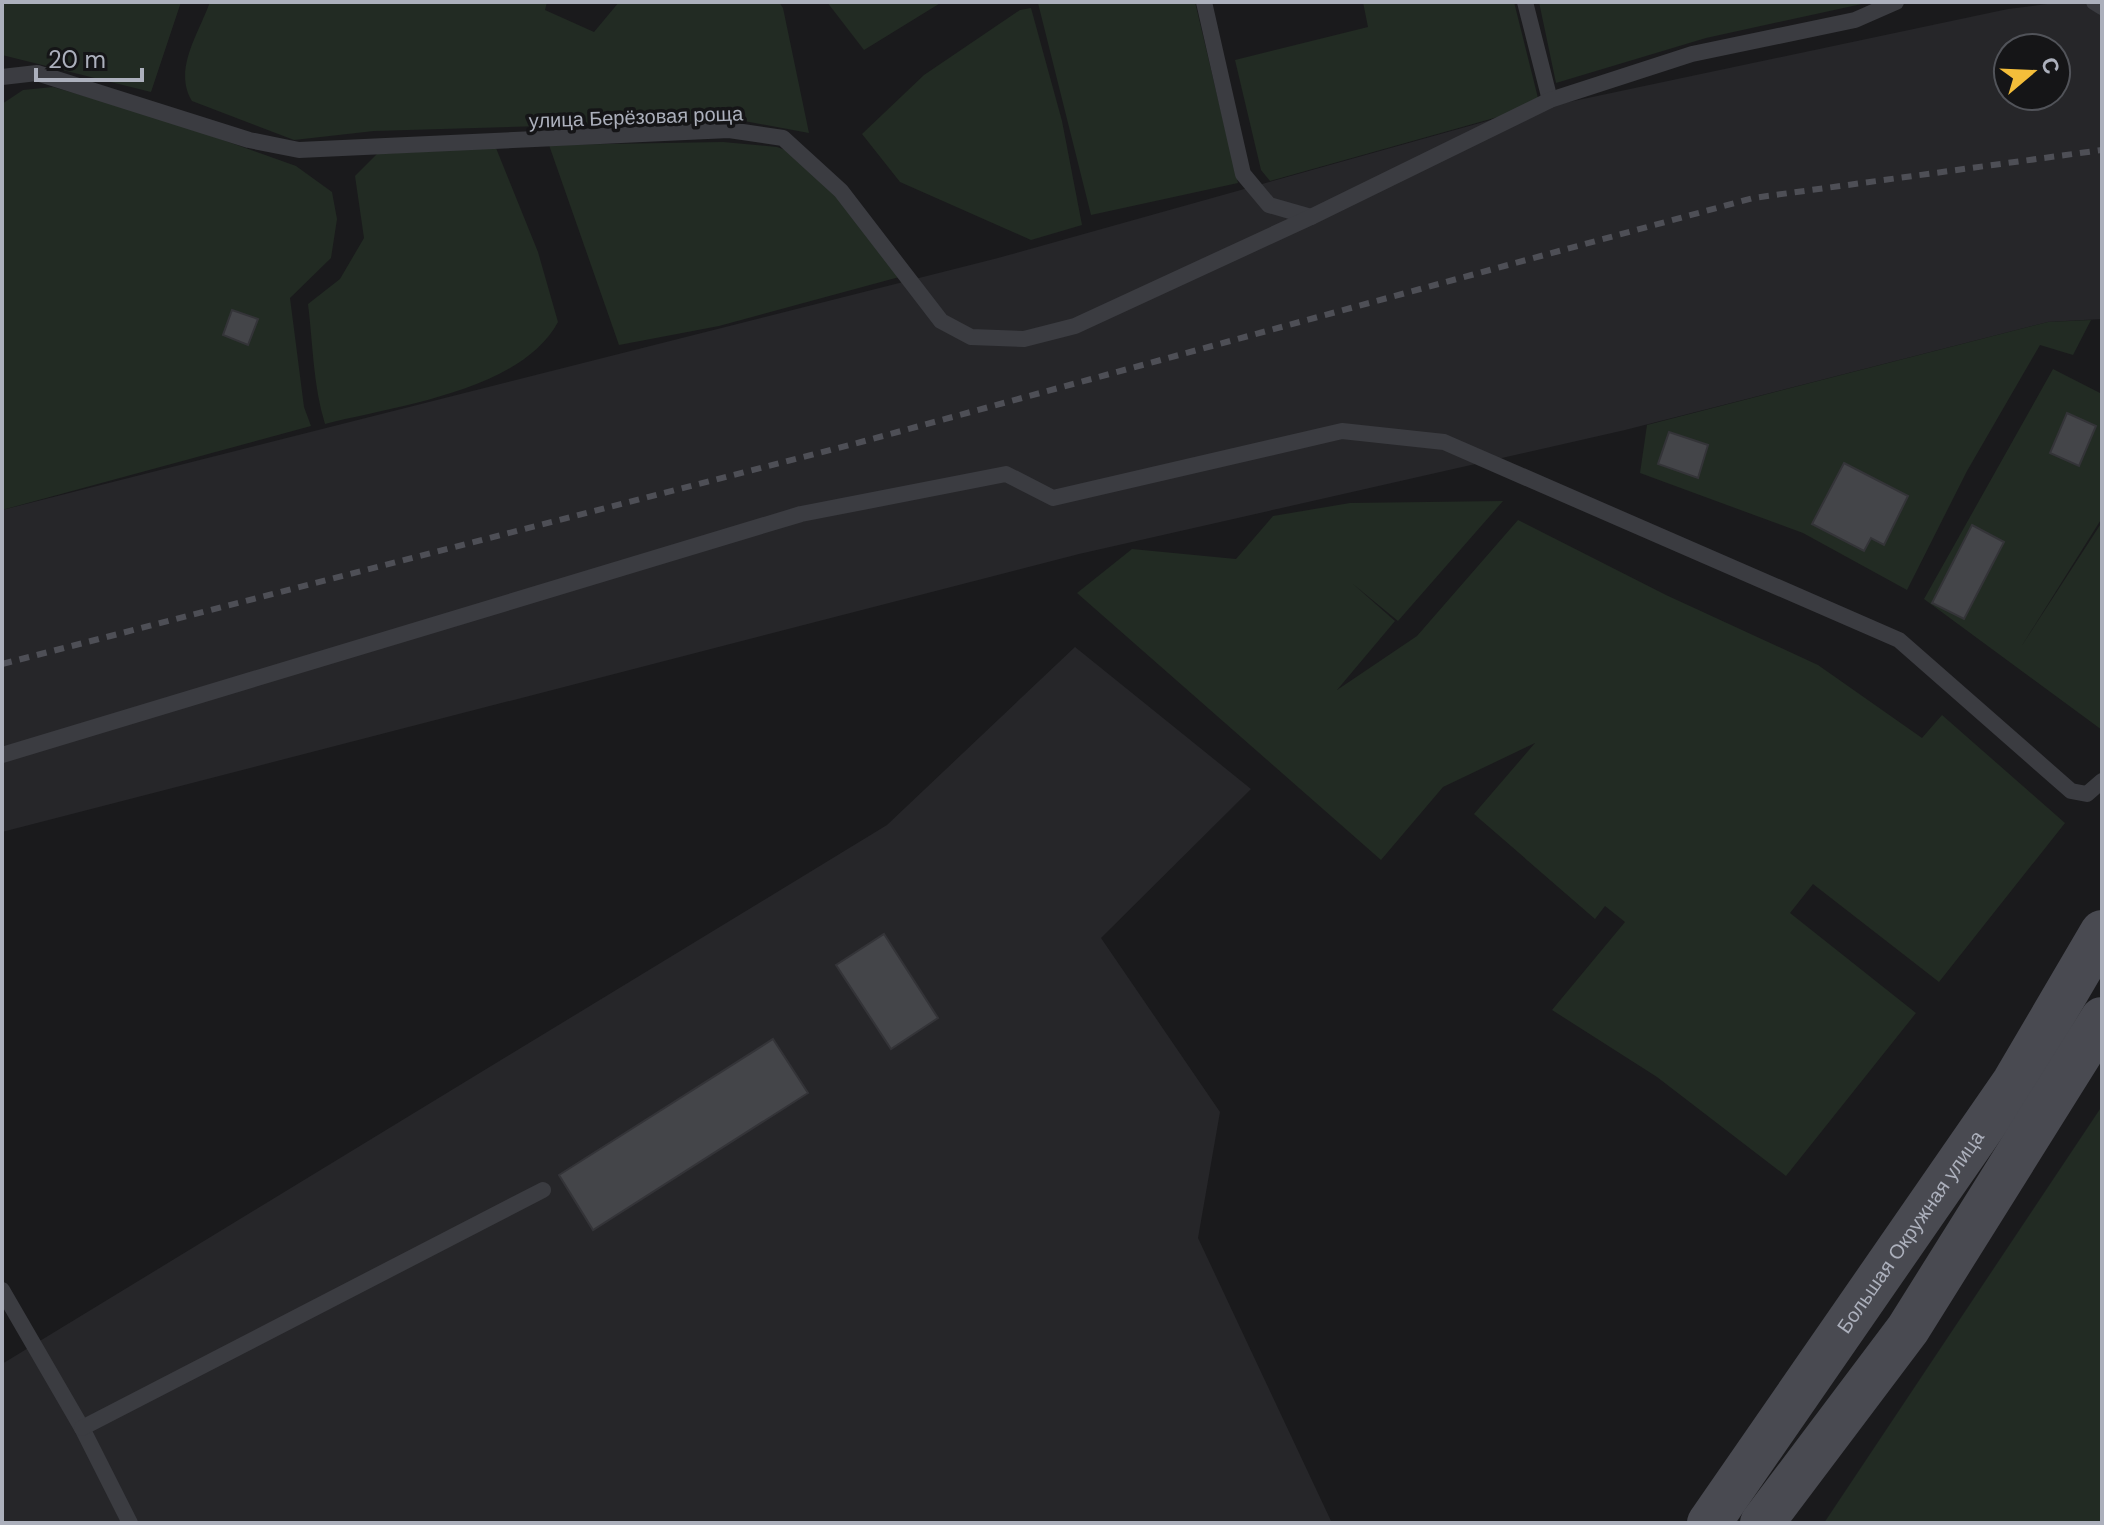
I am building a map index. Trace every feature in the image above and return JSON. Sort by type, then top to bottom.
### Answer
[{"type":"main road","name":"Большая Окружная улица","points":[[1709,1523],[2014,1082],[2102,932]]},
{"type":"main road","points":[[1762,1523],[1850,1402],[1908,1329],[2102,1019]]},
{"type":"main road","points":[[1783,1523],[1833,1445],[1850,1402]]},
{"type":"lane","points":[[1204,2],[1243,174],[1269,205],[1311,217]]},
{"type":"lane","points":[[1525,2],[1550,100]]},
{"type":"lane","name":"улица Берёзовая роща","points":[[2,77],[37,73],[249,140],[299,150],[729,130],[783,138],[841,191],[941,321],[971,337],[1024,339],[1075,326],[1311,217],[1550,100],[1692,54],[1855,20],[1896,2]]},
{"type":"lane","points":[[2094,2],[2102,7]]},
{"type":"lane","points":[[2,755],[801,514],[1006,474],[1053,498],[1342,431],[1444,442],[1899,640],[2071,791],[2087,794],[2102,781]]},
{"type":"lane","points":[[82,1428],[543,1190]]},
{"type":"lane","points":[[2,1290],[82,1428],[130,1523]]},
{"type":"shaded area","points":[[2,2],[181,2],[151,92],[2,55]]},
{"type":"shaded area","points":[[210,2],[547,2],[545,10],[594,32],[619,2],[779,2],[783,8],[809,133],[739,120],[374,131],[294,140],[192,101],[185,77],[186,65]]},
{"type":"shaded area","points":[[827,2],[942,2],[864,50]]},
{"type":"shaded area","points":[[1195,2],[1238,183],[1091,215],[1038,3]]},
{"type":"shaded area","points":[[1363,2],[1514,2],[1538,98],[1512,113],[1270,181],[1261,170],[1235,60],[1368,27]]},
{"type":"shaded area","points":[[1539,2],[1871,2],[1706,38],[1556,83]]},
{"type":"shaded area","points":[[2062,2],[2102,2],[2102,319],[2048,322],[1625,430],[1079,554],[2,832],[2,510],[998,258],[1512,114],[2008,9]]},
{"type":"shaded area","points":[[1031,8],[1062,121],[1082,225],[1031,240],[900,182],[862,134],[924,75],[1020,10]]},
{"type":"shaded area","points":[[53,87],[164,119],[296,166],[332,192],[337,219],[331,258],[290,298],[304,407],[311,426],[2,510],[2,104],[23,90]]},
{"type":"shaded area","points":[[723,142],[777,147],[817,161],[903,276],[719,326],[619,345],[549,145]]},
{"type":"shaded area","points":[[496,148],[538,252],[558,322],[540,345],[516,365],[486,380],[420,402],[325,424],[316,379],[308,304],[340,279],[364,238],[355,176],[377,154]]},
{"type":"shaded area","points":[[2091,320],[2073,355],[2040,345],[1967,471],[1907,590],[1803,533],[1640,473],[1647,425],[2048,322]]},
{"type":"shaded area","points":[[2053,369],[2102,394],[2102,518],[2021,647],[2102,522],[2102,730],[1924,599]]},
{"type":"shaded area","points":[[1503,501],[1398,621],[1353,584],[1395,621],[1337,690],[1417,636],[1518,520],[1666,595],[1818,665],[1922,738],[1942,715],[2065,823],[1939,982],[1813,884],[1790,913],[1916,1013],[1786,1176],[1657,1077],[1552,1010],[1625,922],[1605,906],[1595,919],[1474,814],[1535,743],[1443,787],[1381,860],[1077,593],[1132,549],[1236,559],[1273,516],[1350,503]]},
{"type":"shaded area","points":[[1075,647],[1251,789],[1101,938],[1220,1112],[1198,1238],[1332,1523],[2,1523],[2,1364],[887,825]]},
{"type":"shaded area","points":[[2102,1106],[2102,1523],[1824,1523]]},
{"type":"building","points":[[232,310],[258,319],[248,345],[223,335]]},
{"type":"building","points":[[2067,413],[2096,426],[2079,466],[2050,453]]},
{"type":"building","points":[[1669,432],[1708,445],[1698,478],[1658,464]]},
{"type":"building","points":[[1844,463],[1908,496],[1884,545],[1871,538],[1864,551],[1812,524]]},
{"type":"building","points":[[1972,525],[2004,542],[1964,619],[1932,603]]},
{"type":"building","points":[[884,934],[938,1018],[891,1049],[836,965]]},
{"type":"building","points":[[773,1039],[808,1093],[593,1230],[559,1175]]},
{"type":"railway","points":[[2,664],[861,442],[1753,198],[2102,150]]}]
